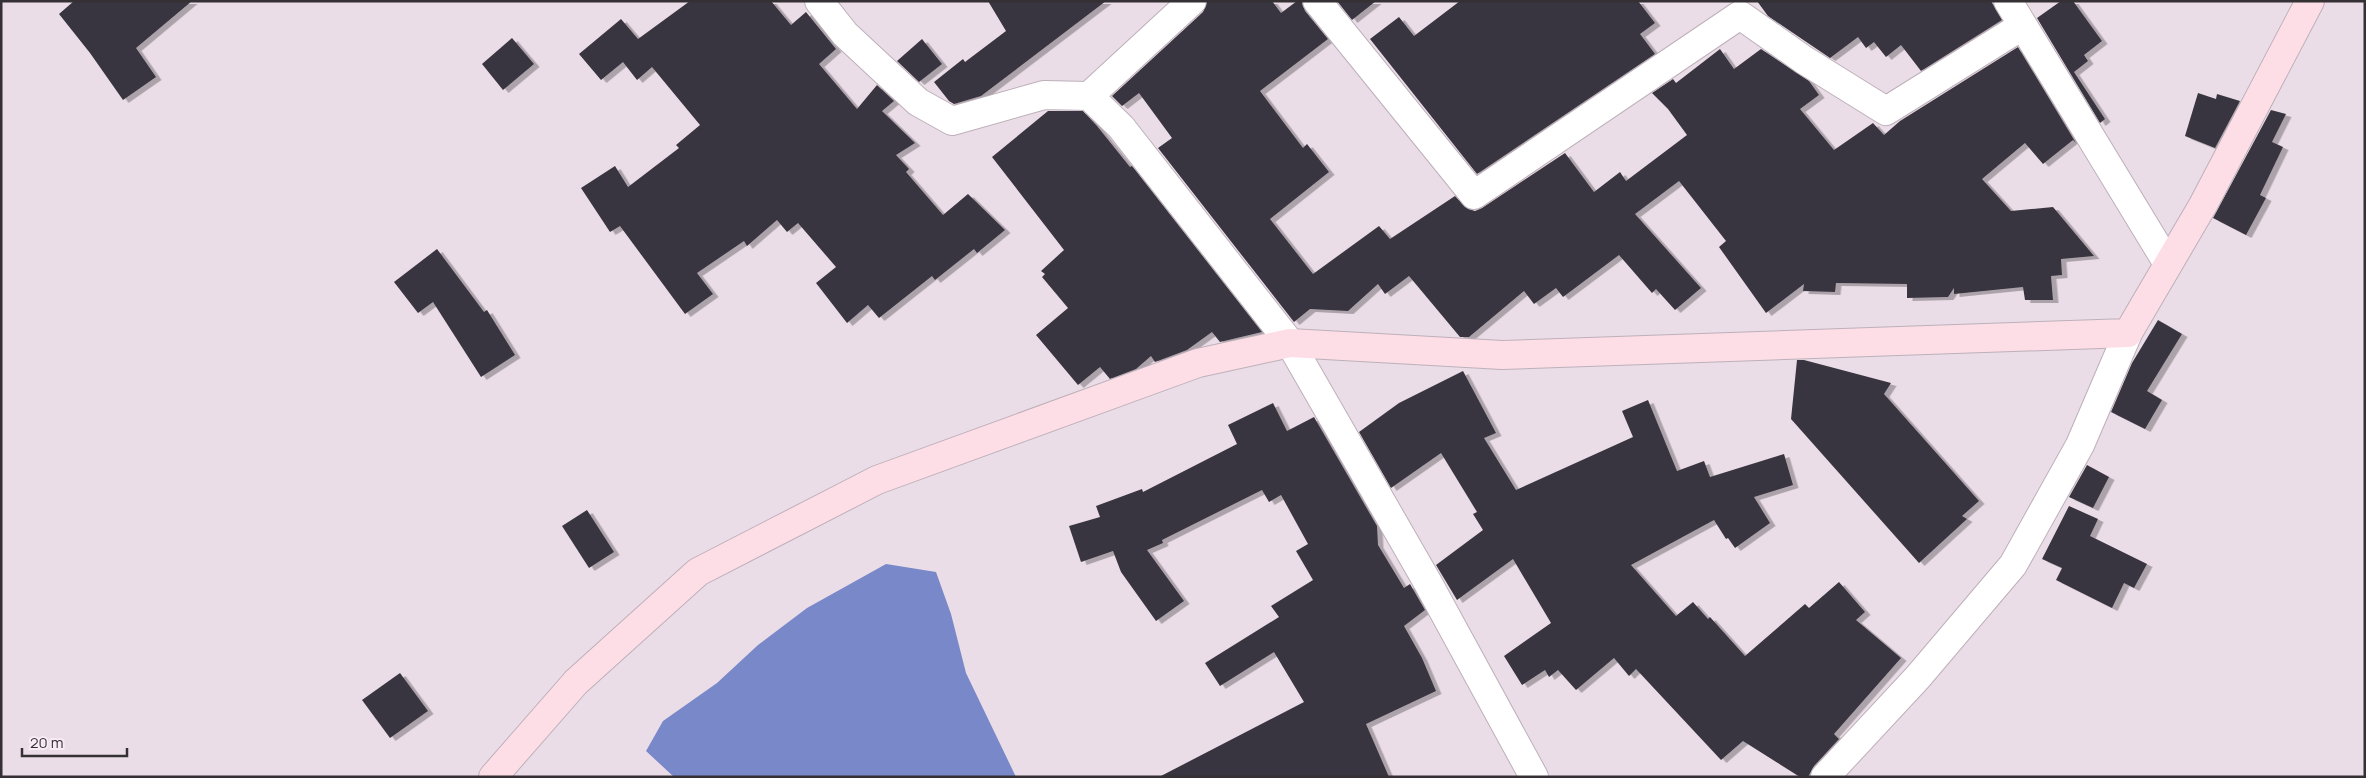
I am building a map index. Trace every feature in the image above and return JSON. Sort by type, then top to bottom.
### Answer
[{"type":"street","points":[[819,1],[845,34],[918,102],[952,121],[1044,95],[1088,96],[1121,127],[1290,342],[1428,583],[1534,777]]},
{"type":"street","points":[[1088,96],[1192,1]]},
{"type":"street","points":[[1317,1],[1474,195],[1740,15],[1804,60],[1886,112],[2022,26]]},
{"type":"street","points":[[2008,1],[2168,264]]},
{"type":"street","points":[[1825,777],[1918,677],[2013,564],[2080,445],[2128,333],[2203,205],[2310,1]]},
{"type":"street","points":[[493,777],[576,682],[698,572],[877,480],[1198,363],[1290,342],[1502,355],[2128,333]]},
{"type":"water","points":[[886,564],[936,572],[951,614],[966,673],[1016,777],[674,777],[646,751],[663,721],[717,683],[758,645],[807,608]]},
{"type":"building","points":[[74,1],[192,1],[136,48],[156,77],[123,100],[90,53],[59,14]]},
{"type":"building","points":[[690,1],[771,1],[791,25],[806,12],[836,49],[819,64],[857,109],[877,85],[894,101],[882,111],[915,143],[896,155],[909,169],[906,172],[943,215],[968,194],[1005,230],[977,253],[974,249],[935,280],[932,276],[879,318],[868,305],[847,323],[816,283],[836,267],[798,223],[787,232],[777,220],[747,246],[744,241],[697,273],[713,294],[685,314],[620,226],[610,232],[581,188],[615,166],[628,187],[679,148],[676,145],[700,125],[652,67],[637,80],[623,62],[601,80],[579,54],[621,19],[638,39]]},
{"type":"building","points":[[988,1],[1106,1],[981,96],[954,104],[949,101],[934,82],[963,59],[965,62],[1006,31]]},
{"type":"building","points":[[1207,1],[1272,1],[1281,13],[1297,1],[1302,1],[1305,11],[1328,39],[1260,91],[1303,148],[1307,144],[1329,172],[1270,219],[1313,274],[1379,226],[1390,239],[1455,196],[1468,209],[1475,211],[1565,153],[1594,192],[1620,172],[1626,181],[1687,135],[1668,109],[1652,93],[1673,79],[1676,83],[1720,49],[1734,69],[1761,49],[1809,81],[1819,95],[1800,109],[1834,150],[1873,123],[1884,135],[1900,121],[2018,47],[2076,143],[2073,140],[2043,164],[2025,143],[1982,179],[2011,211],[2053,207],[2094,256],[2061,259],[2062,275],[2051,276],[2053,300],[2025,300],[2023,287],[1954,294],[1954,288],[1948,297],[1907,298],[1907,284],[1836,283],[1835,292],[1803,291],[1804,284],[1766,313],[1719,247],[1726,241],[1679,181],[1635,214],[1701,288],[1675,310],[1656,289],[1652,293],[1619,255],[1563,297],[1556,288],[1534,304],[1524,291],[1469,337],[1460,337],[1409,276],[1385,294],[1378,284],[1348,311],[1310,309],[1294,322],[1158,148],[1172,138],[1139,93],[1122,106],[1112,96],[1203,12]]},
{"type":"building","points":[[1337,1],[1376,1],[1352,20]]},
{"type":"building","points":[[1460,1],[1638,1],[1655,23],[1640,34],[1655,54],[1477,174],[1370,39],[1399,17],[1414,36]]},
{"type":"building","points":[[1757,1],[1991,1],[2002,20],[1921,71],[1901,45],[1886,57],[1874,42],[1866,48],[1858,37],[1830,58],[1768,16]]},
{"type":"building","points":[[2061,1],[2073,1],[2102,41],[2084,55],[2088,61],[2074,72],[2105,119],[2100,123],[2037,18]]},
{"type":"building","points":[[512,38],[534,64],[503,90],[482,64]]},
{"type":"building","points":[[922,39],[942,64],[919,82],[897,61]]},
{"type":"building","points":[[2198,93],[2216,99],[2217,94],[2240,101],[2215,148],[2185,136]]},
{"type":"building","points":[[2271,110],[2286,114],[2272,142],[2283,147],[2260,195],[2266,198],[2246,235],[2213,218]]},
{"type":"building","points":[[1048,111],[1083,111],[1130,167],[1132,166],[1262,332],[1220,342],[1212,332],[1187,350],[1155,362],[1151,356],[1136,369],[1110,379],[1100,367],[1078,385],[1036,335],[1068,308],[1042,277],[1045,274],[1041,271],[1064,250],[992,157]]},
{"type":"building","points":[[437,249],[484,312],[487,310],[515,355],[481,377],[433,302],[418,313],[394,282]]},
{"type":"building","points":[[2158,320],[2182,334],[2147,391],[2162,400],[2145,429],[2111,412],[2132,363]]},
{"type":"building","points":[[1797,360],[1804,360],[1891,383],[1884,394],[1979,501],[1962,516],[1967,519],[1919,563],[1791,419]]},
{"type":"building","points":[[1463,371],[1496,433],[1484,438],[1516,490],[1633,437],[1622,411],[1648,400],[1677,471],[1704,461],[1710,477],[1784,454],[1793,485],[1754,497],[1770,523],[1735,548],[1728,538],[1726,539],[1714,520],[1631,565],[1676,616],[1693,602],[1708,619],[1710,617],[1745,656],[1805,604],[1809,608],[1839,582],[1865,612],[1856,620],[1901,658],[1834,734],[1839,739],[1814,766],[1808,777],[1800,777],[1743,741],[1721,760],[1636,669],[1629,676],[1614,658],[1576,690],[1558,670],[1549,677],[1545,670],[1522,685],[1504,656],[1551,623],[1513,559],[1457,600],[1436,565],[1483,530],[1473,514],[1477,512],[1441,453],[1391,488],[1359,432],[1399,403]]},
{"type":"building","points":[[1273,403],[1287,431],[1314,417],[1377,526],[1378,545],[1404,588],[1410,584],[1425,610],[1404,626],[1422,658],[1436,691],[1366,724],[1389,777],[1159,777],[1304,702],[1274,652],[1220,686],[1205,663],[1279,617],[1271,606],[1313,580],[1296,551],[1308,544],[1281,495],[1269,502],[1262,490],[1162,540],[1163,543],[1147,550],[1184,601],[1156,621],[1121,572],[1113,551],[1081,562],[1069,526],[1100,517],[1096,506],[1142,489],[1143,492],[1237,444],[1228,425]]},
{"type":"building","points":[[2087,465],[2109,477],[2093,508],[2069,497]]},
{"type":"building","points":[[2069,506],[2098,519],[2090,536],[2147,564],[2134,588],[2124,583],[2112,608],[2056,580],[2062,568],[2042,559]]},
{"type":"building","points":[[587,510],[614,552],[589,568],[562,526]]},
{"type":"building","points":[[400,673],[428,711],[390,738],[362,700]]}]
